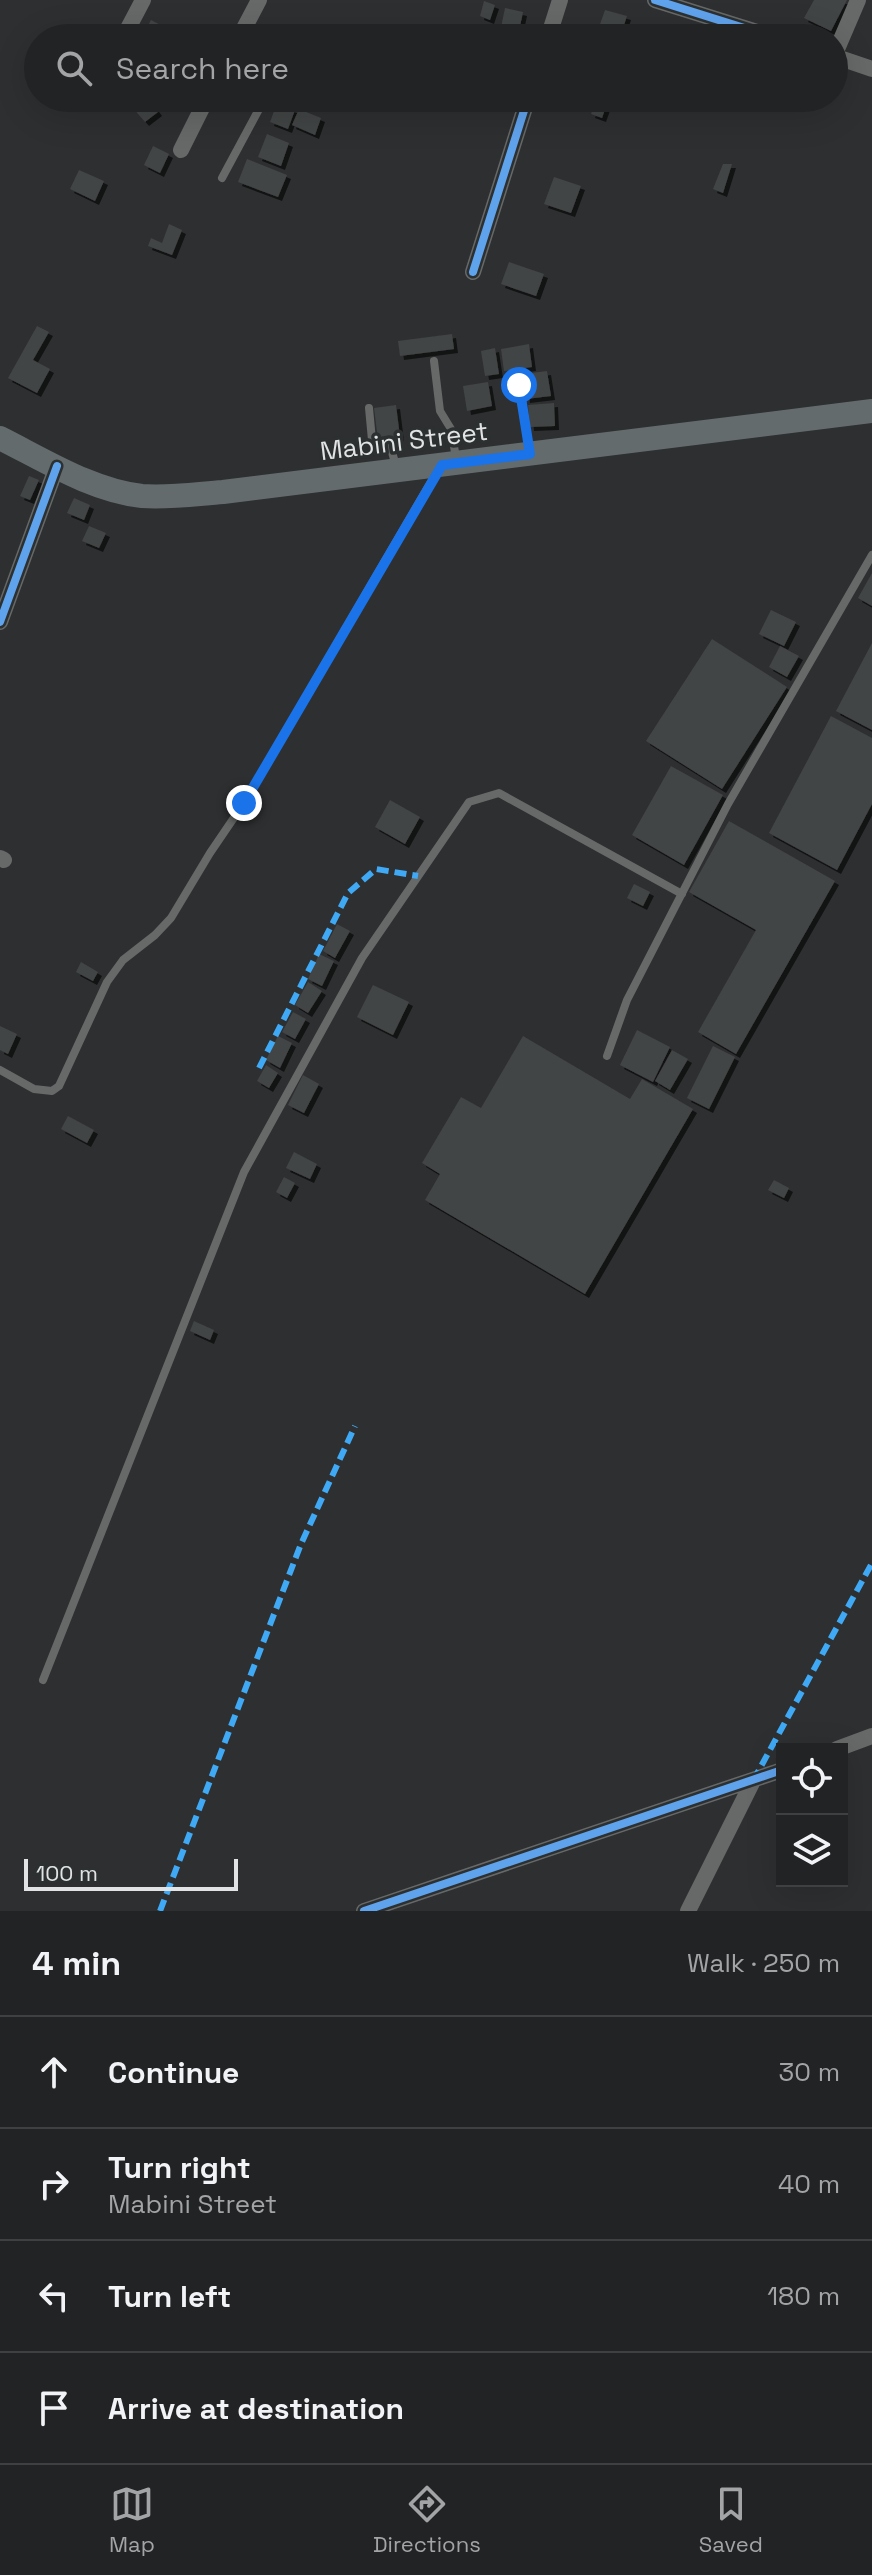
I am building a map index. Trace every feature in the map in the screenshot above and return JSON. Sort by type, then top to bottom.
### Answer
[{"type":"main road","name":"Mabini Street","points":[[0,438],[103,487],[142,496],[223,492],[872,411]]},
{"type":"street","points":[[130,24],[143,0]]},
{"type":"street","points":[[246,24],[259,0]]},
{"type":"street","points":[[552,24],[560,0]]},
{"type":"street","points":[[655,0],[731,24]]},
{"type":"street","points":[[848,24],[858,0]]},
{"type":"street","points":[[848,61],[872,69]]},
{"type":"street","points":[[181,150],[200,112]]},
{"type":"street","points":[[473,272],[524,112]]},
{"type":"street","points":[[0,622],[57,466]]},
{"type":"street","points":[[848,1745],[872,1736]]},
{"type":"street","points":[[364,1911],[776,1772]]},
{"type":"street","points":[[688,1911],[753,1781]]},
{"type":"lane","points":[[222,178],[257,112]]},
{"type":"lane","points":[[0,1070],[45,1092],[59,1086],[107,982],[123,960],[171,918],[244,803],[449,464],[451,429],[440,411],[434,361]]},
{"type":"lane","points":[[519,385],[530,454]]},
{"type":"lane","points":[[369,408],[372,440],[391,449],[397,470]]},
{"type":"lane","points":[[607,1056],[627,1000],[728,804],[872,555]]},
{"type":"lane","points":[[43,1680],[244,1172],[362,958],[469,802],[499,793],[682,894]]},
{"type":"building","points":[[814,0],[847,0],[835,24],[816,24],[804,18]]},
{"type":"building","points":[[484,1],[495,5],[490,20],[480,16]]},
{"type":"building","points":[[505,8],[523,12],[520,24],[502,24]]},
{"type":"building","points":[[605,10],[627,16],[624,24],[600,24]]},
{"type":"building","points":[[136,112],[158,112],[145,122]]},
{"type":"building","points":[[274,112],[294,112],[288,129],[270,122]]},
{"type":"building","points":[[298,112],[321,118],[315,135],[292,125]]},
{"type":"building","points":[[592,112],[604,112],[602,118]]},
{"type":"building","points":[[267,134],[289,143],[281,166],[258,157]]},
{"type":"building","points":[[153,146],[169,154],[160,173],[144,165]]},
{"type":"building","points":[[247,159],[287,175],[278,197],[238,182]]},
{"type":"building","points":[[723,164],[732,164],[723,193],[713,189]]},
{"type":"building","points":[[79,170],[104,181],[95,201],[70,189]]},
{"type":"building","points":[[554,177],[581,186],[571,213],[544,204]]},
{"type":"building","points":[[169,224],[182,230],[172,255],[148,246],[151,238],[162,243]]},
{"type":"building","points":[[509,262],[544,274],[536,296],[501,284]]},
{"type":"building","points":[[37,326],[49,332],[33,360],[50,369],[37,393],[8,378]]},
{"type":"building","points":[[452,334],[454,349],[400,356],[398,341]]},
{"type":"building","points":[[529,344],[532,367],[504,371],[501,349]]},
{"type":"building","points":[[495,348],[499,374],[485,376],[481,351]]},
{"type":"building","points":[[547,371],[551,396],[526,399],[523,374]]},
{"type":"building","points":[[488,382],[492,406],[467,411],[463,386]]},
{"type":"building","points":[[554,403],[555,426],[530,427],[528,405]]},
{"type":"building","points":[[396,405],[400,437],[378,440],[374,408]]},
{"type":"building","points":[[29,476],[39,480],[30,500],[20,496]]},
{"type":"building","points":[[74,498],[90,505],[84,520],[67,513]]},
{"type":"building","points":[[89,526],[106,533],[99,548],[82,541]]},
{"type":"building","points":[[872,573],[872,606],[858,598]]},
{"type":"building","points":[[771,610],[796,622],[784,646],[759,634]]},
{"type":"building","points":[[712,639],[787,687],[722,789],[646,741]]},
{"type":"building","points":[[872,643],[872,730],[836,711]]},
{"type":"building","points":[[780,646],[799,656],[787,677],[769,667]]},
{"type":"building","points":[[831,716],[872,738],[872,804],[837,870],[769,833]]},
{"type":"building","points":[[671,766],[723,795],[684,865],[632,835]]},
{"type":"building","points":[[390,800],[420,817],[405,844],[375,827]]},
{"type":"building","points":[[729,821],[835,881],[736,1054],[698,1032],[756,930],[689,892]]},
{"type":"building","points":[[634,884],[650,892],[643,906],[627,898]]},
{"type":"building","points":[[337,924],[350,931],[335,958],[323,951]]},
{"type":"building","points":[[319,954],[334,961],[322,986],[308,979]]},
{"type":"building","points":[[81,962],[98,972],[93,981],[76,972]]},
{"type":"building","points":[[308,982],[322,991],[308,1013],[295,1005]]},
{"type":"building","points":[[373,985],[409,1002],[393,1035],[357,1017]]},
{"type":"building","points":[[293,1012],[306,1019],[295,1039],[282,1032]]},
{"type":"building","points":[[0,1026],[17,1034],[8,1054],[0,1050]]},
{"type":"building","points":[[637,1030],[670,1047],[653,1082],[620,1065]]},
{"type":"building","points":[[278,1036],[292,1043],[280,1068],[266,1060]]},
{"type":"building","points":[[523,1036],[630,1099],[642,1079],[693,1109],[585,1294],[425,1200],[440,1174],[422,1163],[461,1097],[481,1108]]},
{"type":"building","points":[[713,1046],[735,1057],[709,1109],[687,1098]]},
{"type":"building","points":[[672,1050],[688,1059],[670,1090],[655,1081]]},
{"type":"building","points":[[266,1065],[278,1073],[269,1088],[257,1081]]},
{"type":"building","points":[[303,1075],[319,1084],[304,1113],[288,1105]]},
{"type":"building","points":[[68,1116],[94,1130],[87,1143],[61,1129]]},
{"type":"building","points":[[294,1152],[317,1164],[310,1179],[286,1168]]},
{"type":"building","points":[[284,1177],[295,1183],[287,1198],[276,1192]]},
{"type":"building","points":[[774,1180],[789,1188],[784,1198],[768,1190]]},
{"type":"building","points":[[194,1321],[214,1330],[210,1340],[190,1331]]},
{"type":"marked path","points":[[259,1068],[348,893],[376,869],[418,876]]},
{"type":"marked path","points":[[160,1911],[301,1544],[355,1426]]},
{"type":"marked path","points":[[753,1781],[872,1563]]},
{"type":"cycle path","points":[[655,0],[731,24]]},
{"type":"cycle path","points":[[473,272],[524,112]]},
{"type":"cycle path","points":[[0,622],[57,466]]},
{"type":"cycle path","points":[[364,1911],[776,1772]]},
{"type":"route","points":[[244,803],[442,465],[530,454],[519,385]]}]
